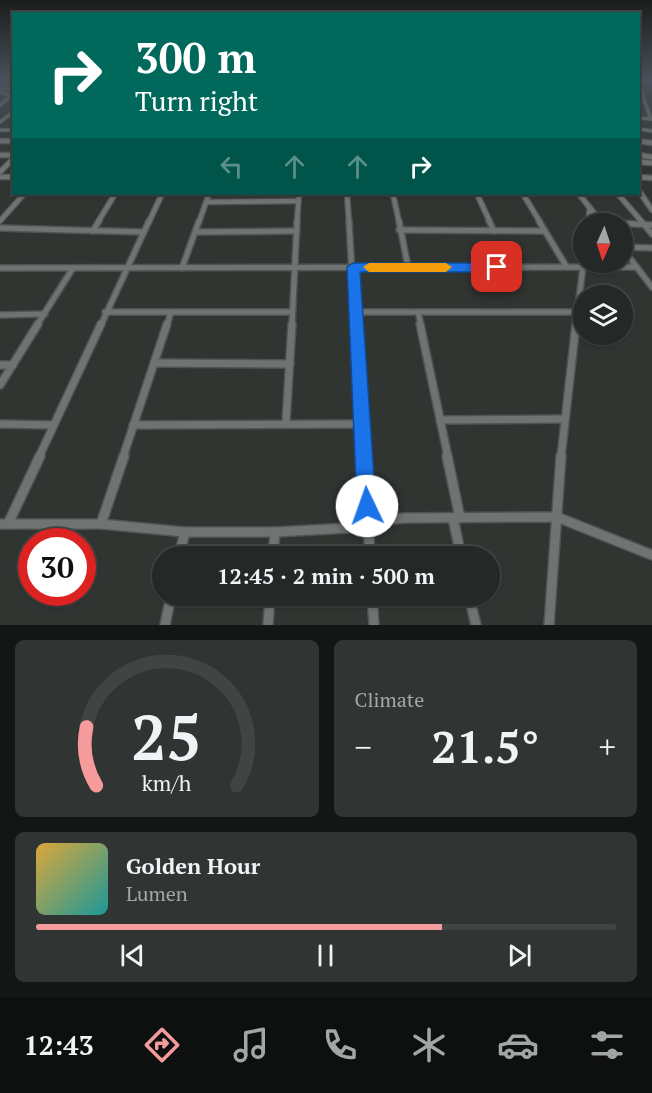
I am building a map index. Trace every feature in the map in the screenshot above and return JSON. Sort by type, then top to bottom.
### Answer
[{"type":"street","points":[[8,141],[12,138]]},
{"type":"street","points":[[0,141],[12,141]]},
{"type":"street","points":[[0,172],[12,158]]},
{"type":"street","points":[[640,192],[652,210]]},
{"type":"street","points":[[0,221],[23,195]]},
{"type":"street","points":[[93,231],[114,195]]},
{"type":"street","points":[[162,195],[4,524],[101,524],[185,532],[275,532],[368,527],[385,520],[402,518],[557,518],[652,555]]},
{"type":"street","points":[[182,268],[209,195]]},
{"type":"street","points":[[286,422],[292,312],[297,268],[299,195]]},
{"type":"street","points":[[347,195],[369,546]]},
{"type":"street","points":[[393,195],[408,267]]},
{"type":"street","points":[[477,195],[494,231]]},
{"type":"street","points":[[524,195],[566,266]]},
{"type":"street","points":[[580,195],[594,213]]},
{"type":"street","points":[[619,195],[652,234]]},
{"type":"street","points":[[207,202],[298,201]]},
{"type":"street","points":[[589,213],[590,208]]},
{"type":"street","points":[[633,225],[652,225]]},
{"type":"street","points":[[0,228],[143,232]]},
{"type":"street","points":[[399,230],[545,231]]},
{"type":"street","points":[[196,232],[297,231]]},
{"type":"street","points":[[633,247],[652,248]]},
{"type":"street","points":[[633,263],[652,288]]},
{"type":"street","points":[[0,268],[297,268],[566,266],[573,264]]},
{"type":"street","points":[[0,385],[73,268]]},
{"type":"street","points":[[644,277],[652,278]]},
{"type":"street","points":[[105,312],[292,312]]},
{"type":"street","points":[[101,524],[171,312]]},
{"type":"street","points":[[356,312],[573,312]]},
{"type":"street","points":[[418,312],[440,420],[460,546]]},
{"type":"street","points":[[0,315],[45,314]]},
{"type":"street","points":[[549,625],[564,419],[573,345]]},
{"type":"street","points":[[154,363],[290,364]]},
{"type":"street","points":[[0,365],[13,365]]},
{"type":"street","points":[[440,420],[564,419]]},
{"type":"street","points":[[133,425],[211,427],[286,422],[362,424]]},
{"type":"street","points":[[0,424],[53,425]]},
{"type":"street","points":[[182,546],[185,532]]},
{"type":"street","points":[[274,546],[275,532]]},
{"type":"street","points":[[165,625],[169,606]]},
{"type":"street","points":[[268,625],[269,606]]},
{"type":"street","points":[[373,606],[374,625]]},
{"type":"street","points":[[471,606],[476,625]]},
{"type":"slow traffic","points":[[369,267],[446,267]]},
{"type":"route","points":[[367,506],[353,267],[497,267]]}]
